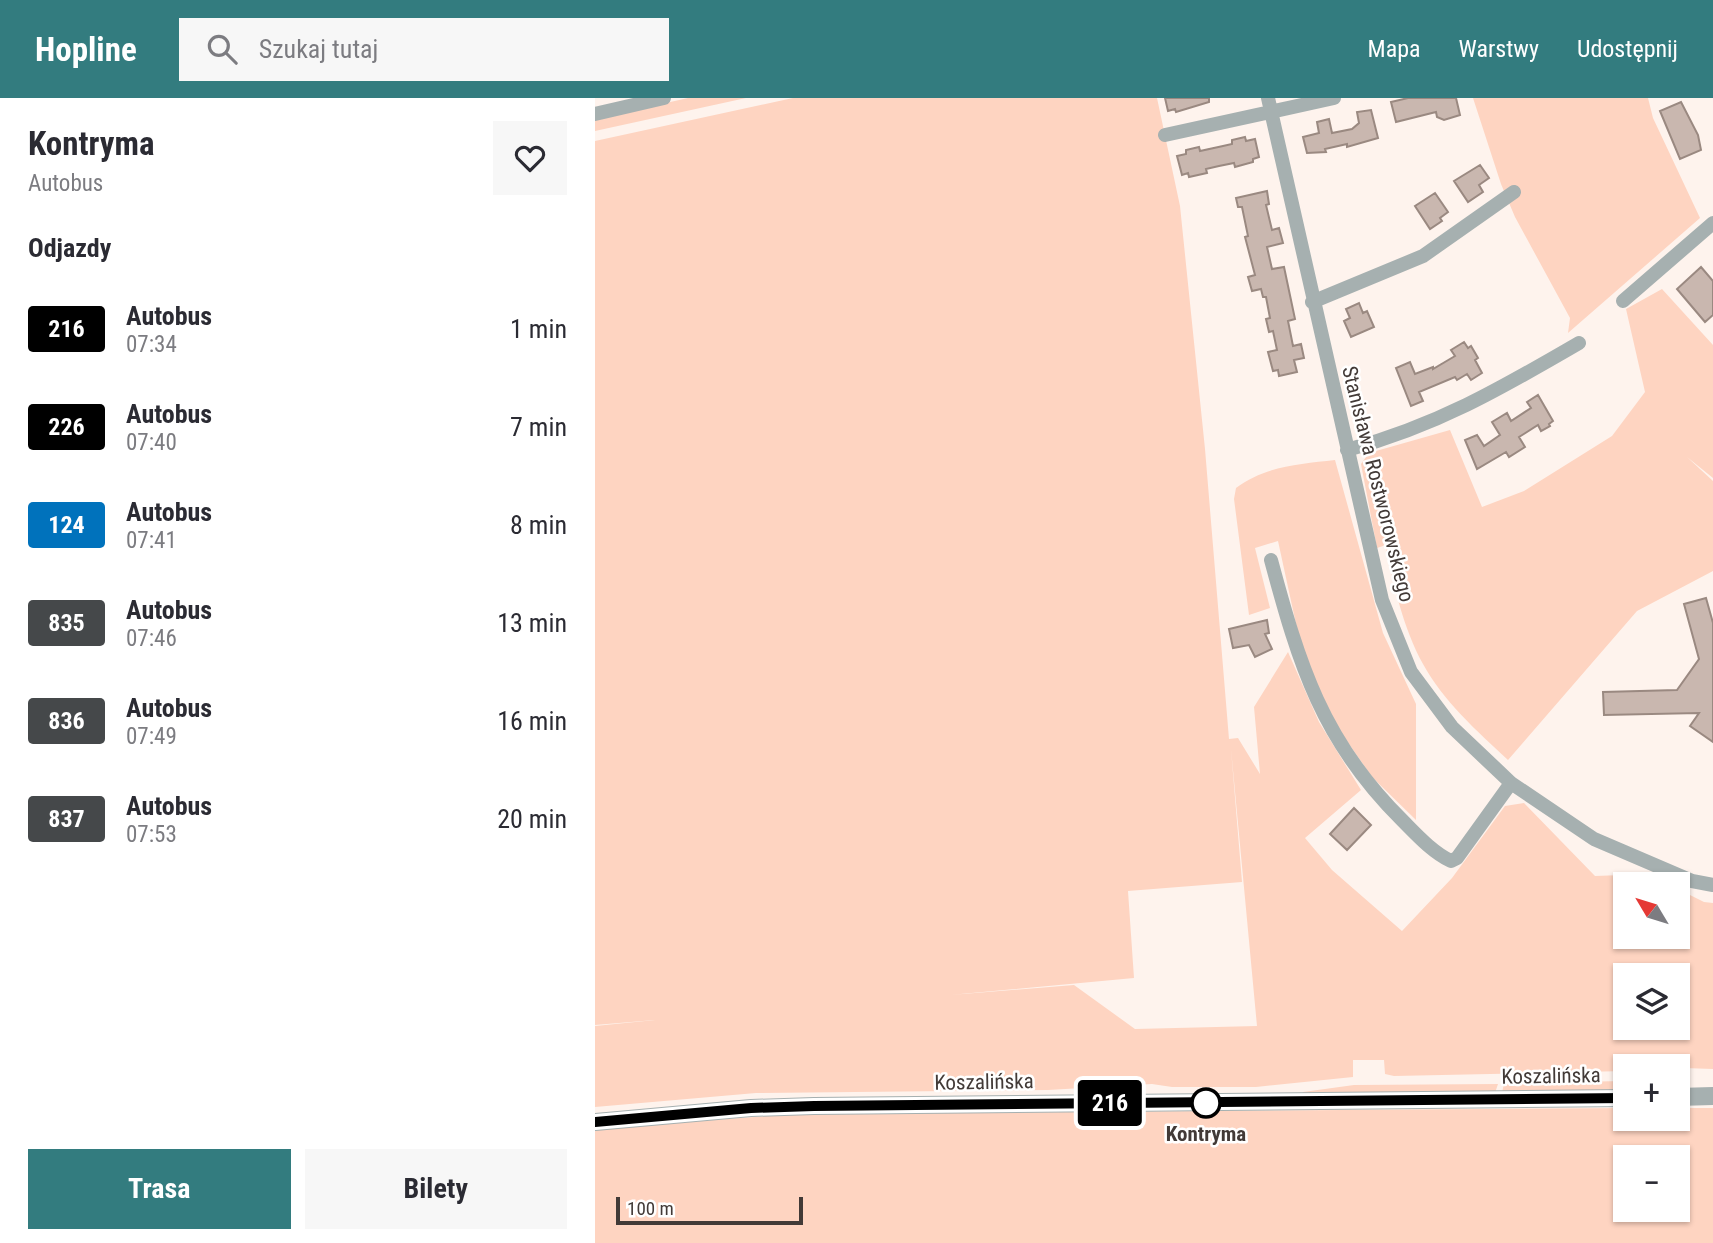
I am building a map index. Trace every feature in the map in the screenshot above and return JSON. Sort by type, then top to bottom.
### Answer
[{"type":"street","points":[[595,114],[664,98]]},
{"type":"street","points":[[1165,135],[1269,105],[1334,98]]},
{"type":"street","name":"Stanisława Rostworowskiego","points":[[1269,105],[1382,600],[1411,672],[1452,727],[1511,783],[1594,839],[1692,881],[1713,885]]},
{"type":"street","points":[[1313,302],[1423,256],[1514,192]]},
{"type":"street","points":[[1623,301],[1713,223]]},
{"type":"street","points":[[1347,450],[1395,437],[1462,410],[1579,343]]},
{"type":"street","points":[[1271,560],[1293,643],[1322,716],[1361,775],[1405,823],[1451,861],[1457,858],[1511,783]]},
{"type":"street","points":[[1690,1097],[1713,1096]]},
{"type":"street","name":"Koszalińska","points":[[595,1122],[751,1108],[814,1106],[1613,1098]]},
{"type":"shaded area","points":[[688,98],[746,98],[595,131],[595,119]]},
{"type":"shaded area","points":[[793,98],[1157,98],[1180,206],[1205,449],[1229,739],[1238,738],[1260,774],[1254,707],[1288,652],[1319,722],[1361,790],[1305,838],[1332,870],[1402,931],[1452,878],[1505,806],[1524,803],[1595,876],[1613,875],[1613,949],[1690,949],[1691,896],[1713,903],[1713,1069],[1690,1068],[1690,1054],[1613,1054],[1613,1071],[1394,1076],[1385,1074],[1384,1060],[1353,1060],[1353,1077],[1256,1087],[1172,1087],[1152,1084],[1048,1090],[756,1093],[595,1107],[595,1026],[655,1020],[595,1025],[595,141]],"holes":[[[1231,749],[1257,1026],[1135,1029],[1074,985],[950,995],[1134,978],[1128,891],[1242,882]]]},
{"type":"shaded area","points":[[1473,98],[1648,98],[1653,118],[1700,218],[1568,333],[1570,318],[1515,217],[1501,184]]},
{"type":"shaded area","points":[[1662,289],[1713,345],[1713,478],[1687,457],[1713,481],[1713,571],[1637,611],[1508,760],[1451,703],[1431,678],[1416,650],[1400,606],[1385,546],[1395,542],[1377,548],[1361,464],[1369,453],[1450,430],[1482,507],[1524,491],[1612,436],[1645,392],[1626,309]]},
{"type":"shaded area","points":[[1335,460],[1383,633],[1416,704],[1416,820],[1372,777],[1326,706],[1301,647],[1278,541],[1255,548],[1270,608],[1249,615],[1234,499],[1236,488],[1271,471]]},
{"type":"shaded area","points":[[1613,1081],[1613,1091],[1502,1093],[1504,1083]]},
{"type":"shaded area","points":[[1498,1084],[1495,1093],[1302,1095],[1303,1092],[1354,1085]]},
{"type":"shaded area","points":[[1613,1108],[1613,1131],[1690,1131],[1690,1108],[1713,1108],[1713,1243],[595,1243],[595,1129],[793,1114]]},
{"type":"building","points":[[1165,98],[1209,98],[1209,102],[1176,112],[1175,109],[1168,111]]},
{"type":"building","points":[[1408,98],[1456,98],[1460,115],[1444,120],[1437,117],[1436,112],[1396,122],[1391,102]]},
{"type":"building","points":[[1681,102],[1698,135],[1701,150],[1680,159],[1660,111]]},
{"type":"building","points":[[1371,110],[1378,138],[1347,147],[1347,144],[1325,149],[1326,152],[1307,153],[1303,137],[1319,133],[1317,122],[1329,119],[1332,133],[1352,129],[1359,123],[1357,112]]},
{"type":"building","points":[[1245,137],[1246,141],[1255,139],[1259,157],[1253,159],[1253,162],[1235,167],[1234,163],[1206,169],[1207,173],[1189,177],[1188,173],[1182,175],[1177,156],[1186,154],[1186,150],[1199,147],[1200,151],[1223,146],[1232,144],[1232,140]]},
{"type":"building","points":[[1480,165],[1489,178],[1479,185],[1483,192],[1468,202],[1454,181]]},
{"type":"building","points":[[1267,191],[1269,204],[1266,205],[1272,230],[1279,228],[1283,243],[1267,247],[1272,269],[1284,267],[1295,319],[1288,321],[1293,346],[1301,344],[1304,358],[1294,360],[1297,372],[1279,376],[1278,370],[1273,371],[1268,352],[1277,350],[1273,331],[1269,332],[1266,319],[1270,318],[1266,297],[1263,297],[1261,289],[1252,291],[1248,277],[1255,275],[1245,237],[1248,236],[1242,207],[1238,207],[1236,198]]},
{"type":"building","points":[[1435,193],[1448,212],[1440,218],[1442,221],[1430,229],[1415,206]]},
{"type":"building","points":[[1701,267],[1713,281],[1713,315],[1705,322],[1677,289]]},
{"type":"building","points":[[1359,303],[1363,313],[1367,311],[1374,327],[1351,337],[1344,321],[1350,318],[1346,309]]},
{"type":"building","points":[[1464,342],[1468,348],[1471,346],[1478,358],[1475,360],[1482,373],[1471,380],[1467,374],[1457,380],[1455,377],[1419,392],[1423,401],[1411,406],[1396,368],[1410,362],[1415,374],[1433,369],[1455,356],[1451,350]]},
{"type":"building","points":[[1538,395],[1553,421],[1550,426],[1541,431],[1538,425],[1519,437],[1525,447],[1509,457],[1506,452],[1477,469],[1465,440],[1477,435],[1484,446],[1500,435],[1492,422],[1507,413],[1511,421],[1531,408],[1527,402]]},
{"type":"building","points":[[1706,598],[1713,623],[1713,742],[1690,726],[1699,713],[1604,715],[1603,692],[1677,690],[1699,659],[1684,604]]},
{"type":"building","points":[[1267,620],[1269,633],[1265,634],[1272,649],[1255,657],[1249,645],[1233,648],[1229,629]]},
{"type":"building","points":[[1354,808],[1371,825],[1347,850],[1330,834]]},
{"type":"bus line","name":"216","points":[[595,1122],[751,1108],[814,1106],[1613,1098]]},
{"type":"place","name":"Kontryma","points":[[1206,1103]]}]
